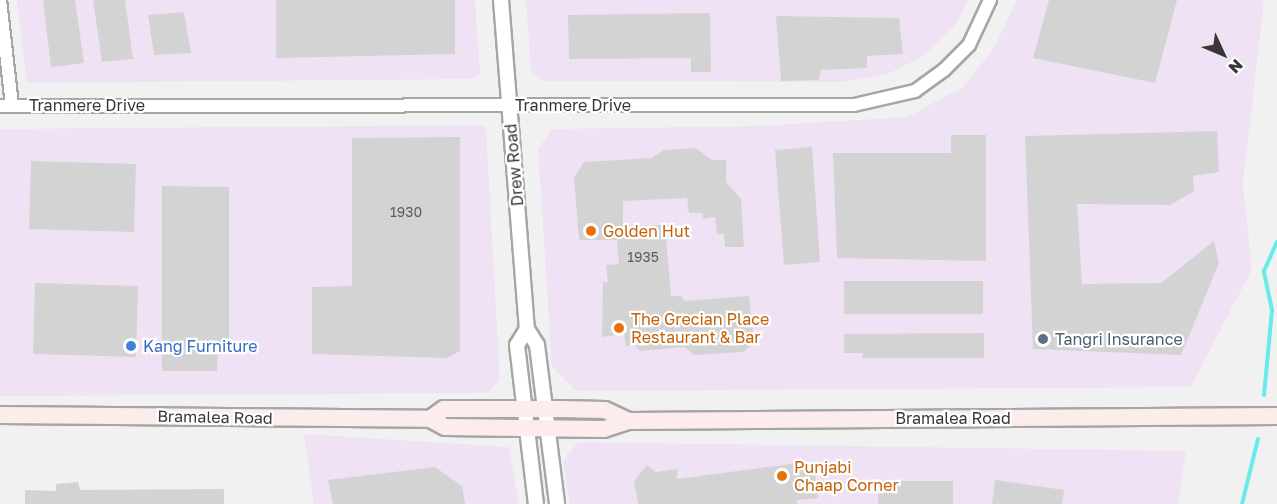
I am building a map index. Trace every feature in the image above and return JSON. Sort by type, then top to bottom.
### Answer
[{"type":"main road","name":"Bramalea Road","points":[[430,419],[444,409],[605,410],[629,421]]},
{"type":"main road","name":"Bramalea Road","points":[[0,415],[430,419],[445,426],[527,429],[604,429],[629,421],[1277,416]]},
{"type":"street","points":[[0,0],[6,106]]},
{"type":"street","name":"Drew Road","points":[[501,0],[527,329],[537,345],[557,504]]},
{"type":"street","name":"Tranmere Drive","points":[[6,106],[854,105],[884,100],[915,91],[944,70],[969,45],[990,0]]},
{"type":"street","name":"Drew Road","points":[[527,329],[517,345],[536,504]]},
{"type":"shaded area","points":[[17,0],[475,0],[480,73],[473,79],[27,83]]},
{"type":"shaded area","points":[[526,0],[968,0],[955,26],[924,56],[886,75],[843,82],[544,81],[531,72]]},
{"type":"shaded area","points":[[1017,0],[1264,0],[1243,184],[1252,269],[1191,387],[576,391],[552,367],[538,149],[552,129],[756,126],[907,117],[963,87],[994,48]]},
{"type":"shaded area","points":[[481,125],[486,128],[500,380],[488,393],[0,396],[0,129]]},
{"type":"shaded area","points":[[304,434],[509,447],[519,504],[314,504]]},
{"type":"shaded area","points":[[578,442],[1186,451],[1178,504],[570,504],[563,461]]},
{"type":"building","points":[[43,0],[75,0],[84,63],[51,67]]},
{"type":"building","points":[[93,0],[125,0],[133,59],[102,62]]},
{"type":"building","points":[[276,0],[455,0],[455,54],[276,58]]},
{"type":"building","points":[[1049,0],[1177,0],[1155,83],[1033,58]]},
{"type":"building","points":[[184,12],[191,53],[154,55],[148,15]]},
{"type":"building","points":[[710,13],[711,72],[691,72],[691,58],[569,59],[568,15]]},
{"type":"building","points":[[776,16],[899,18],[903,54],[867,56],[867,68],[821,70],[819,80],[781,81]]},
{"type":"building","points":[[1217,131],[1219,172],[1193,176],[1194,191],[1170,205],[1077,204],[1082,284],[1161,283],[1214,241],[1219,263],[1181,355],[1033,349],[1025,136]]},
{"type":"building","points":[[951,135],[986,135],[986,261],[837,258],[833,153],[951,153]]},
{"type":"building","points":[[460,137],[460,351],[447,358],[312,354],[312,287],[352,286],[352,138]]},
{"type":"building","points":[[812,147],[820,262],[784,265],[775,150]]},
{"type":"building","points":[[696,148],[712,160],[726,160],[726,182],[741,199],[744,247],[725,247],[724,234],[717,234],[715,217],[703,219],[702,213],[689,213],[687,198],[623,201],[623,226],[665,225],[671,296],[682,296],[684,301],[749,296],[754,341],[744,352],[694,355],[684,347],[640,351],[635,345],[626,346],[624,334],[602,337],[603,282],[608,282],[606,265],[619,264],[617,240],[579,240],[574,177],[584,162],[651,158],[664,150]]},
{"type":"building","points":[[31,161],[136,164],[134,232],[29,229]]},
{"type":"building","points":[[162,186],[229,187],[229,350],[218,350],[217,371],[162,371]]},
{"type":"building","points":[[844,281],[983,281],[983,314],[844,314]]},
{"type":"building","points":[[35,283],[138,286],[136,357],[33,354]]},
{"type":"building","points":[[984,333],[984,358],[863,358],[863,353],[844,353],[844,334]]},
{"type":"building","points":[[814,461],[818,498],[797,500],[797,504],[638,504],[634,481],[647,465],[656,472],[678,469],[677,479]]},
{"type":"building","points":[[435,467],[462,486],[465,504],[333,504],[328,480]]},
{"type":"building","points":[[995,480],[1064,490],[1062,504],[992,504]]},
{"type":"building","points":[[878,481],[953,481],[953,504],[878,504]]},
{"type":"building","points":[[78,482],[80,490],[224,489],[224,504],[25,504],[25,490],[56,491],[56,484]]},
{"type":"waterway","points":[[1264,395],[1272,310],[1264,271],[1277,242]]},
{"type":"waterway","points":[[1242,504],[1258,439]]},
{"type":"place","name":"Golden Hut","points":[[591,231]]},
{"type":"place","name":"The Grecian Place Restaurant & Bar","points":[[619,328]]},
{"type":"place","name":"Tangri Insurance","points":[[1043,339]]},
{"type":"place","name":"Kang Furniture","points":[[131,346]]},
{"type":"place","name":"Punjabi Chaap Corner","points":[[782,476]]}]
